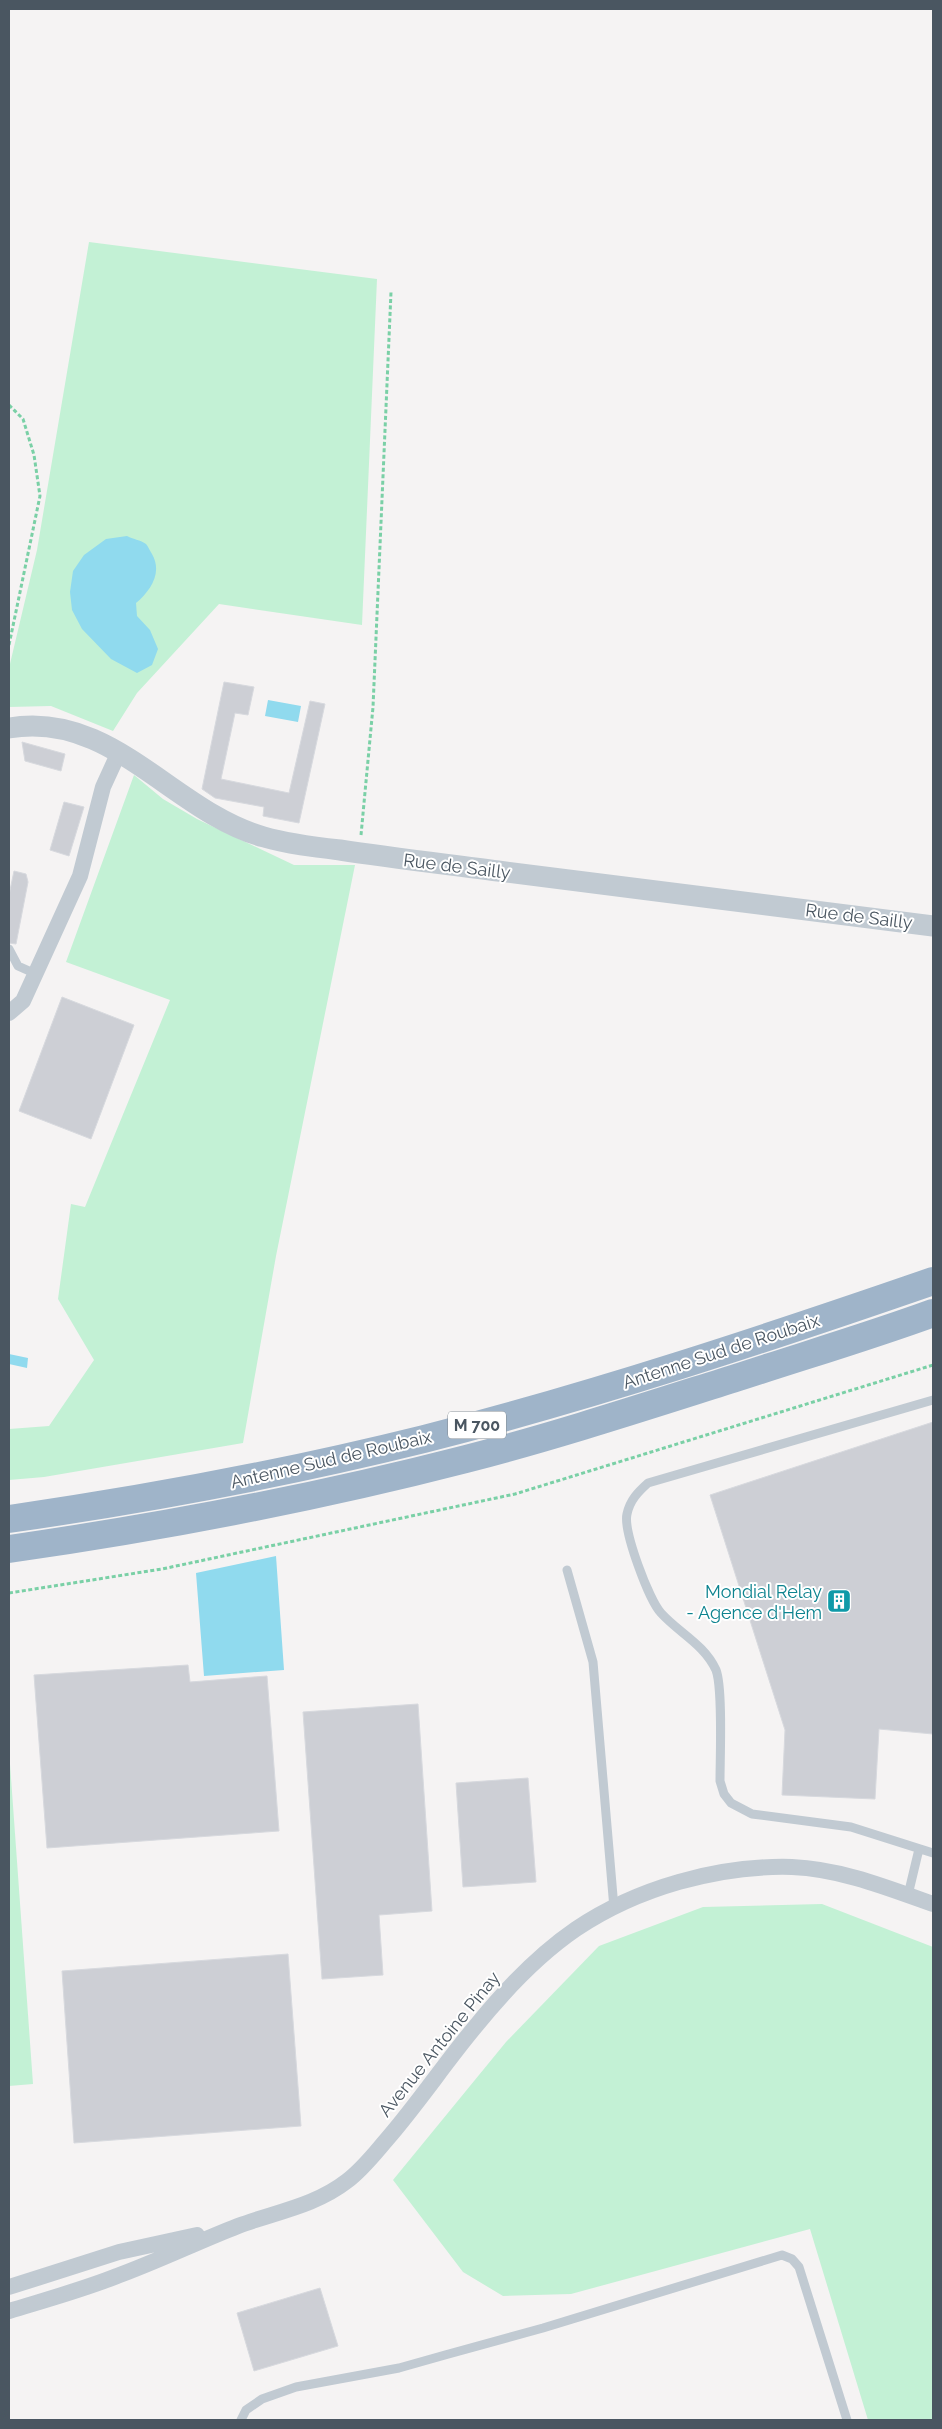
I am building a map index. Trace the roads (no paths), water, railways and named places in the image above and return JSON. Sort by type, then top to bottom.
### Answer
[{"type":"highway","name":"Antenne Sud de Roubaix","points":[[9,1519],[152,1497],[422,1439],[674,1368],[933,1281]]},
{"type":"highway","name":"Antenne Sud de Roubaix","points":[[9,1549],[148,1528],[253,1507],[466,1459],[560,1433],[682,1395],[933,1313]]},
{"type":"street","name":"Rue de Sailly","points":[[9,728],[46,725],[95,740],[143,766],[220,820],[242,831],[292,843],[933,926]]},
{"type":"street","points":[[9,1013],[23,1001],[80,876],[103,787],[119,752]]},
{"type":"street","name":"Avenue Antoine Pinay","points":[[9,2311],[110,2279],[240,2225],[321,2197],[356,2173],[396,2129],[476,2026],[506,1992],[555,1945],[595,1917],[643,1895],[701,1877],[729,1871],[793,1867],[818,1870],[867,1881],[933,1904]]},
{"type":"street","name":"Avenue Antoine Pinay","points":[[9,2287],[132,2248],[240,2225]]},
{"type":"lane","points":[[9,949],[18,966],[36,974]]},
{"type":"lane","points":[[933,1400],[648,1483],[636,1493],[627,1515],[627,1531],[652,1600],[661,1613],[700,1648],[717,1673],[720,1781],[724,1794],[731,1804],[752,1814],[851,1827],[933,1853]]},
{"type":"lane","points":[[567,1570],[593,1662],[614,1908]]},
{"type":"lane","points":[[908,1895],[919,1849]]},
{"type":"lane","points":[[241,2420],[246,2410],[262,2399],[296,2387],[399,2368],[445,2356],[782,2255],[792,2259],[802,2272],[847,2420]]},
{"type":"water","points":[[127,536],[146,544],[155,561],[156,568],[150,587],[136,603],[137,616],[150,630],[158,649],[152,665],[137,673],[111,659],[82,629],[72,610],[70,592],[73,571],[84,555],[106,539]]},
{"type":"water","points":[[268,700],[301,706],[298,722],[265,716]]},
{"type":"water","points":[[9,1354],[28,1358],[27,1368],[9,1364]]},
{"type":"water","points":[[276,1556],[284,1670],[204,1676],[196,1573]]},
{"type":"place","name":"Mondial Relay - Agence d'Hem","points":[[839,1601]]}]
